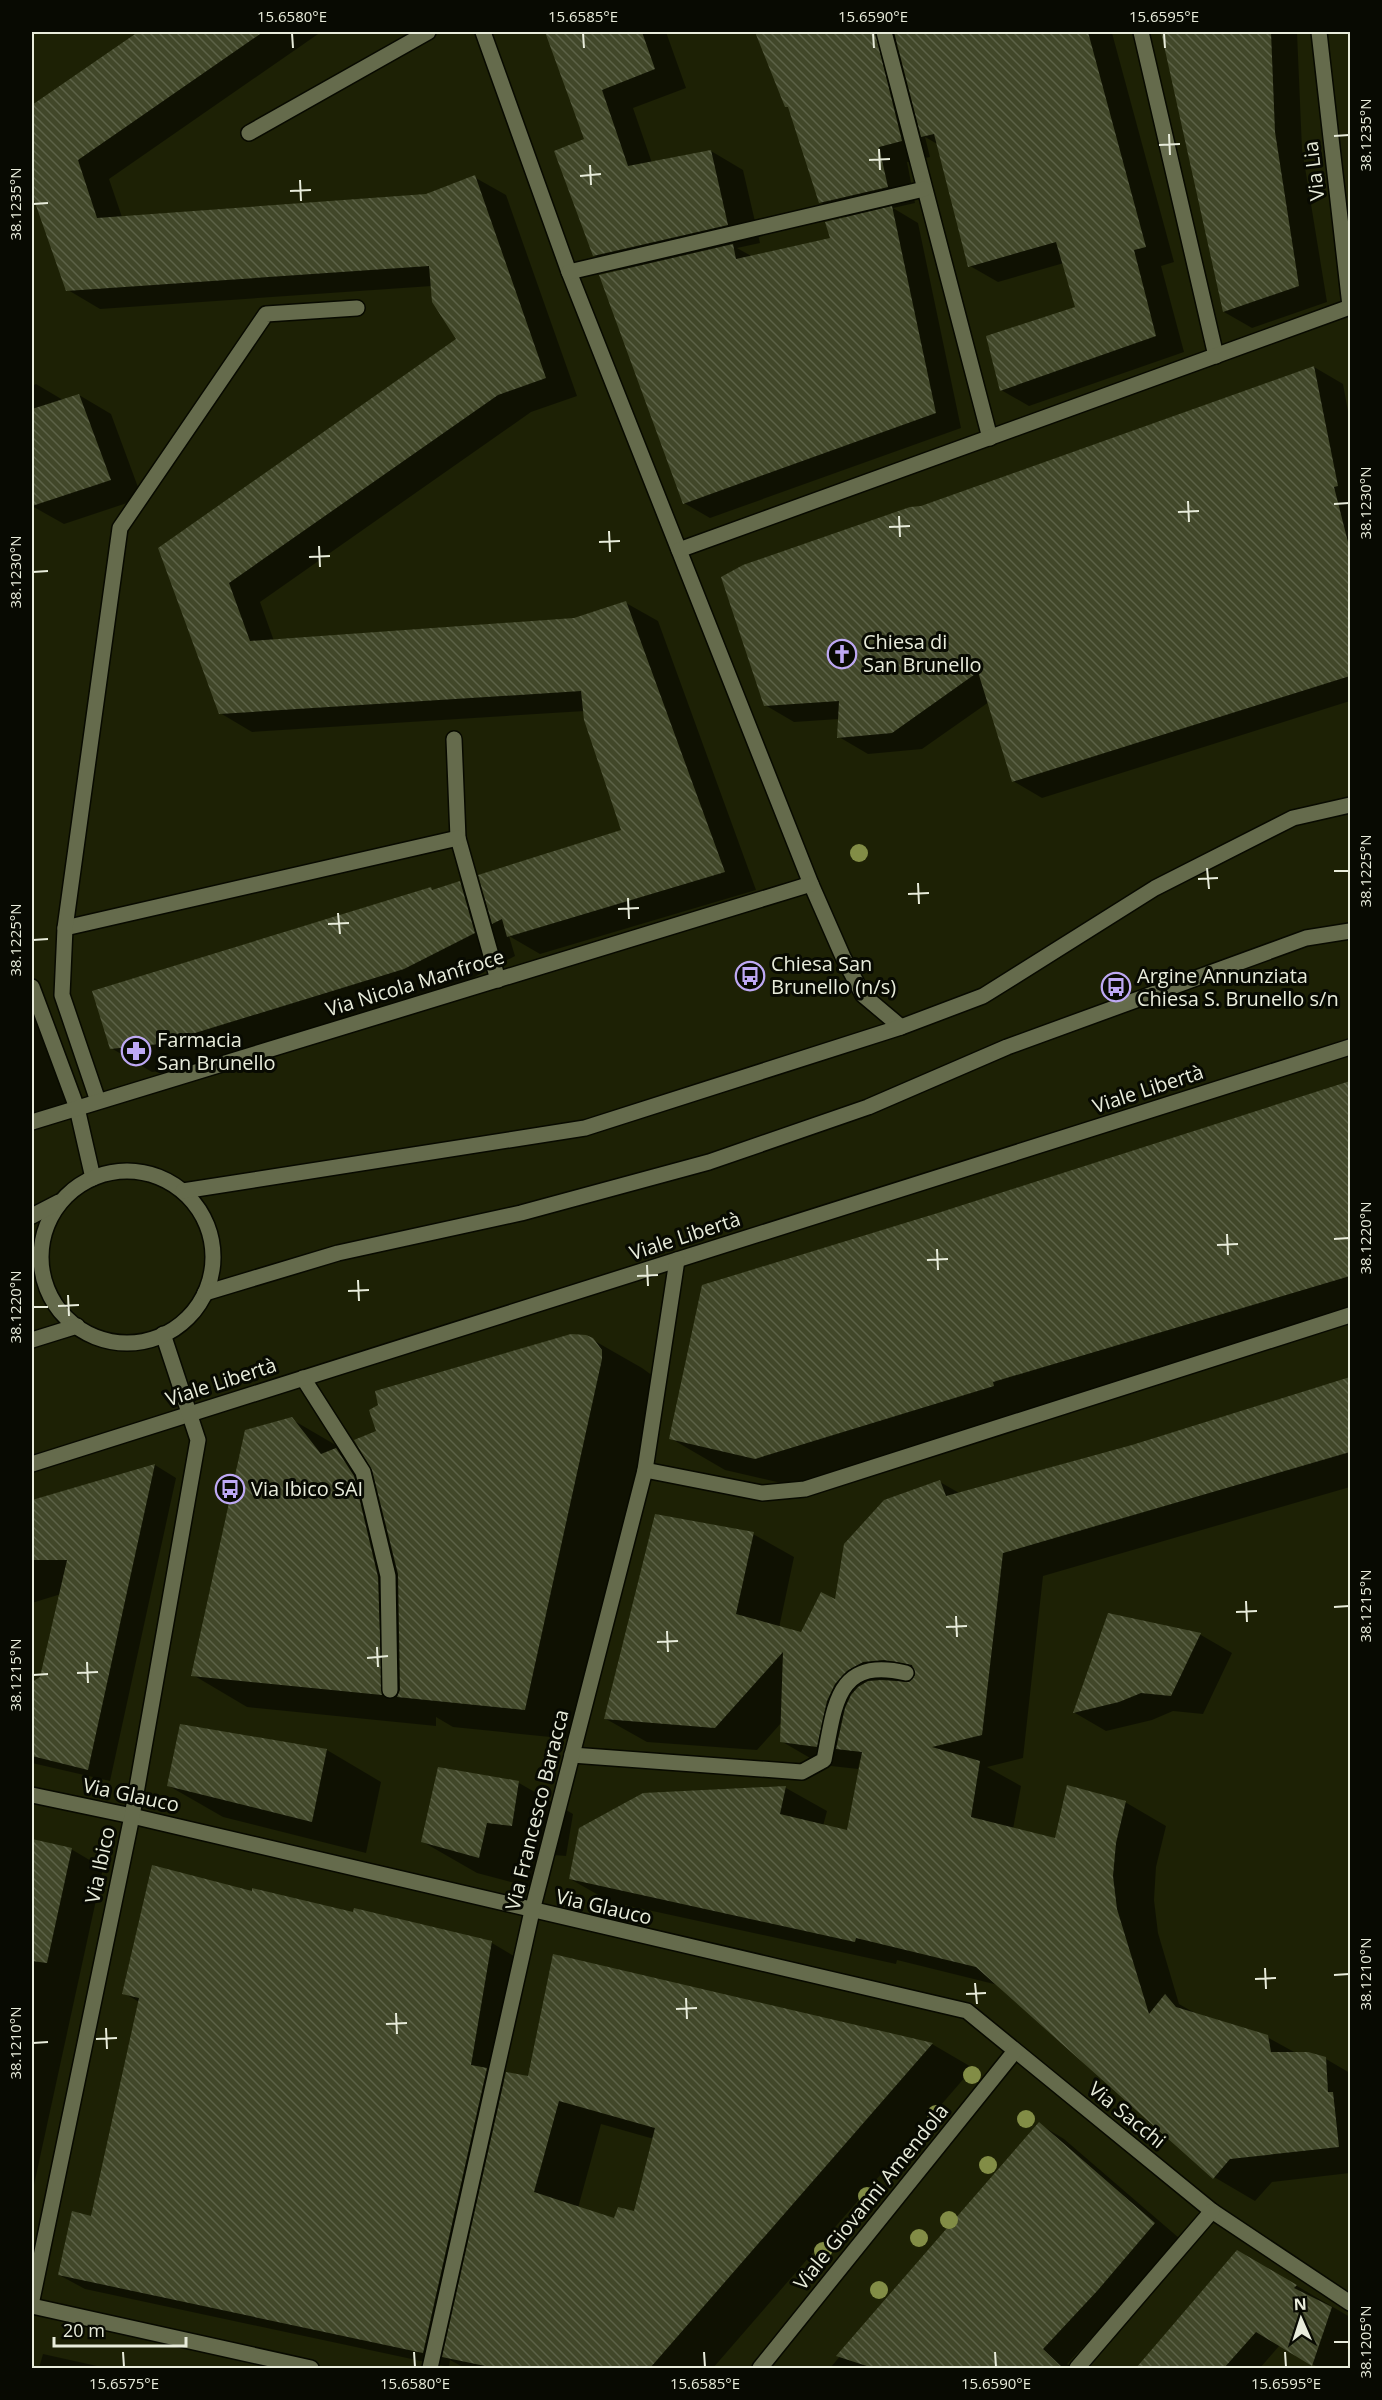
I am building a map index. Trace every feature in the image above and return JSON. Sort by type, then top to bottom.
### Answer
[{"type":"street","points":[[249,133],[428,32]]},
{"type":"street","points":[[483,32],[569,273],[811,884],[843,957],[863,995],[901,1027]]},
{"type":"street","points":[[884,32],[990,438]]},
{"type":"street","points":[[1141,32],[1215,356]]},
{"type":"street","name":"Via Lia","points":[[1319,32],[1350,307]]},
{"type":"street","points":[[569,273],[924,189]]},
{"type":"street","points":[[679,550],[1350,307]]},
{"type":"street","points":[[98,1101],[62,995],[65,928],[120,528],[266,314],[357,308]]},
{"type":"street","points":[[454,739],[458,838],[498,980]]},
{"type":"street","points":[[183,1191],[585,1128],[901,1027],[983,996],[1155,888],[1293,818],[1350,804]]},
{"type":"street","points":[[65,928],[458,838]]},
{"type":"street","name":"Via Nicola Manfroce","points":[[32,1122],[811,884]]},
{"type":"street","points":[[205,1293],[338,1253],[521,1213],[709,1162],[868,1107],[1007,1047],[1306,938],[1350,931]]},
{"type":"street","points":[[32,987],[77,1108],[93,1178]]},
{"type":"street","name":"Viale Libertà","points":[[32,1464],[1350,1047]]},
{"type":"street","points":[[32,1216],[59,1202],[74,1188],[93,1178],[116,1171],[139,1172],[162,1179],[183,1191],[201,1212],[211,1238],[213,1266],[205,1293],[188,1318],[163,1334],[141,1341],[119,1342],[96,1337],[76,1326],[56,1307],[44,1282],[40,1254],[45,1227],[59,1202]]},
{"type":"street","name":"Via Francesco Baracca","points":[[430,2368],[532,1911],[645,1470],[677,1260]]},
{"type":"street","points":[[645,1470],[762,1493],[805,1489],[1350,1315]]},
{"type":"street","points":[[32,1340],[76,1326]]},
{"type":"street","name":"Via Ibico","points":[[32,2300],[132,1816],[198,1440],[163,1334]]},
{"type":"street","points":[[303,1378],[363,1472],[388,1576],[390,1690]]},
{"type":"street","points":[[572,1755],[802,1772],[824,1760],[842,1689],[867,1670],[886,1669],[906,1673]]},
{"type":"street","name":"Via Glauco","points":[[32,1795],[132,1816],[967,2012],[1015,2051]]},
{"type":"street","name":"Via Sacchi","points":[[1015,2051],[1212,2211],[1350,2303]]},
{"type":"street","name":"Viale Giovanni Amendola","points":[[760,2368],[1015,2051]]},
{"type":"street","points":[[1077,2368],[1212,2211]]},
{"type":"street","points":[[32,2306],[311,2368]]},
{"type":"building","points":[[138,32],[263,32],[78,160],[97,218],[426,194],[475,175],[546,378],[498,395],[229,583],[250,641],[574,618],[626,601],[725,872],[507,937],[502,919],[492,924],[478,875],[621,830],[584,720],[581,691],[219,714],[158,548],[456,339],[432,302],[429,266],[66,291],[32,194],[32,105]]},
{"type":"building","points":[[545,32],[642,32],[655,69],[602,90],[628,166],[711,150],[728,225],[593,256],[554,151],[584,139]]},
{"type":"building","points":[[755,32],[875,32],[902,141],[879,147],[888,187],[819,203],[788,107],[785,107]]},
{"type":"building","points":[[894,32],[1088,32],[1146,247],[1134,250],[1156,336],[1000,391],[986,336],[1075,307],[1056,242],[968,267],[934,134],[921,137]]},
{"type":"building","points":[[1161,32],[1271,32],[1275,132],[1299,286],[1223,312]]},
{"type":"building","points":[[892,206],[936,413],[683,504],[599,275],[733,244],[736,259],[830,238],[825,222]]},
{"type":"building","points":[[1314,366],[1338,486],[1334,487],[1350,550],[1350,676],[1012,782],[978,672],[892,733],[837,738],[839,701],[764,706],[721,577],[743,565],[910,507],[921,506]]},
{"type":"building","points":[[79,394],[111,480],[32,506],[32,409]]},
{"type":"building","points":[[460,881],[475,933],[404,969],[159,1044],[110,1049],[92,991],[431,887],[432,890]]},
{"type":"building","points":[[1350,1081],[1350,1276],[993,1382],[994,1386],[755,1459],[669,1439],[702,1285],[941,1212]]},
{"type":"building","points":[[571,1334],[593,1338],[602,1350],[602,1359],[525,1710],[397,1697],[400,1690],[398,1574],[372,1470],[354,1440],[376,1431],[369,1410],[378,1405],[375,1391]]},
{"type":"building","points":[[1350,1377],[1350,1452],[1003,1553],[982,1735],[932,1747],[980,1761],[971,1817],[1055,1838],[1067,1785],[1126,1801],[1116,1843],[1113,1876],[1117,1909],[1149,2014],[1165,1994],[1176,2007],[1268,2035],[1271,2052],[1308,2052],[1326,2057],[1328,2092],[1333,2092],[1339,2147],[1230,2159],[1213,2179],[976,1967],[856,1938],[855,1942],[569,1879],[579,1828],[643,1793],[786,1786],[780,1814],[847,1830],[862,1752],[836,1749],[845,1708],[851,1695],[868,1681],[909,1682],[915,1675],[912,1665],[884,1660],[863,1662],[847,1671],[835,1684],[827,1701],[817,1747],[780,1742],[783,1652],[715,1728],[604,1719],[655,1514],[754,1532],[736,1614],[801,1632],[821,1592],[835,1599],[844,1544],[884,1500],[940,1480],[946,1496],[1132,1445]]},
{"type":"building","points":[[292,1417],[321,1454],[336,1448],[354,1476],[378,1577],[382,1695],[191,1676],[245,1430]]},
{"type":"building","points":[[155,1464],[88,1770],[32,1756],[32,1682],[40,1677],[67,1560],[32,1560],[32,1500]]},
{"type":"building","points":[[1108,1613],[1201,1633],[1171,1696],[1141,1693],[1119,1702],[1073,1713]]},
{"type":"building","points":[[180,1724],[327,1749],[312,1822],[167,1786]]},
{"type":"building","points":[[438,1767],[519,1781],[512,1826],[487,1823],[479,1858],[421,1842]]},
{"type":"building","points":[[32,1839],[72,1848],[47,1963],[32,1961]]},
{"type":"building","points":[[152,1865],[252,1891],[252,1888],[353,1912],[354,1908],[492,1941],[471,2065],[487,2068],[423,2353],[58,2275],[72,2211],[91,2216],[139,1998],[122,1994]]},
{"type":"building","points":[[553,1954],[933,2043],[650,2368],[495,2368],[442,2357],[506,2072],[528,2076]],"holes":[[[559,2101],[655,2128],[634,2211],[618,2207],[614,2218],[534,2192]]]},
{"type":"building","points":[[1039,2122],[1155,2223],[1098,2290],[1043,2349],[1063,2368],[873,2368],[836,2356]]},
{"type":"building","points":[[1237,2250],[1297,2285],[1294,2288],[1332,2307],[1312,2366],[1256,2332],[1224,2368],[1136,2368]]},
{"type":"place","name":"Chiesa di San Brunello","points":[[842,654]]},
{"type":"place","name":"Chiesa San Brunello (n/s)","points":[[750,976]]},
{"type":"place","name":"Argine Annunziata Chiesa S. Brunello s/n","points":[[1116,987]]},
{"type":"place","name":"Farmacia San Brunello","points":[[136,1051]]},
{"type":"place","name":"Via Ibico SAI","points":[[230,1489]]}]
